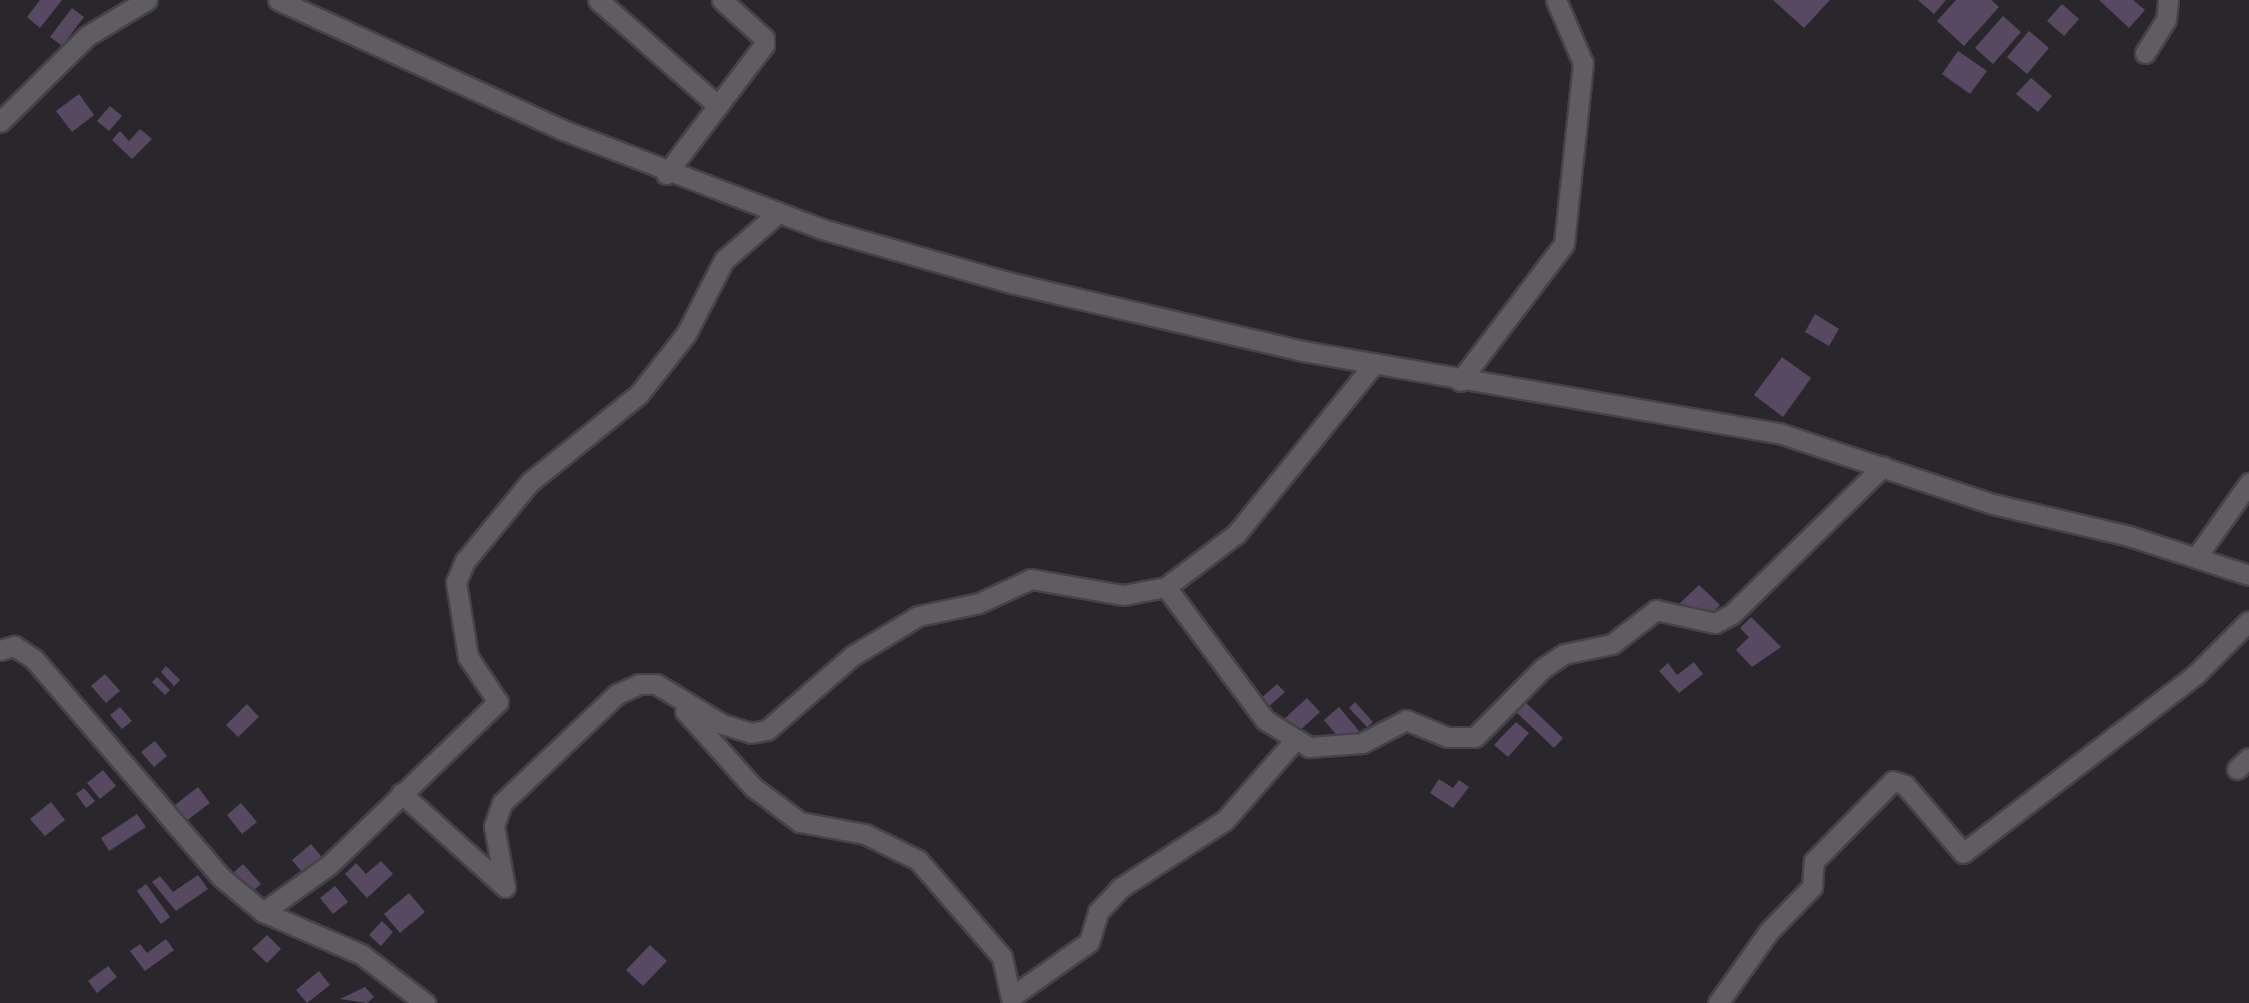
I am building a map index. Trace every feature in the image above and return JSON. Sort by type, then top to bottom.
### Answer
[{"type":"street","points":[[0,122],[87,36],[146,0]]},
{"type":"street","points":[[278,0],[666,174],[778,213],[1012,283],[1373,365],[1460,381],[1708,416],[1883,466],[1993,504],[2197,556],[2249,575]]},
{"type":"street","points":[[598,0],[715,103]]},
{"type":"street","points":[[666,174],[715,103],[764,45],[764,37],[722,0]]},
{"type":"street","points":[[1460,381],[1564,244],[1583,64],[1556,0]]},
{"type":"street","points":[[2146,53],[2166,20],[2168,0]]},
{"type":"street","points":[[263,912],[323,871],[498,702],[468,657],[459,609],[456,582],[474,547],[530,482],[639,394],[686,334],[724,260],[778,213]]},
{"type":"street","points":[[401,793],[505,887],[494,826],[502,803],[617,694],[648,681],[722,724],[751,733],[767,730],[852,656],[918,616],[979,603],[1031,579],[1123,595],[1166,587],[1236,534],[1373,365]]},
{"type":"street","points":[[1166,587],[1201,643],[1265,720],[1293,743],[1352,746],[1406,720],[1447,737],[1475,737],[1564,654],[1612,644],[1656,610],[1703,625],[1732,614],[1883,466]]},
{"type":"street","points":[[2197,556],[2249,483]]},
{"type":"street","points":[[1718,1003],[1769,931],[1812,887],[1814,861],[1893,781],[1905,785],[1963,853],[2194,675],[2249,621]]},
{"type":"street","points":[[0,650],[14,646],[33,659],[221,877],[263,912],[361,954],[425,1003]]},
{"type":"street","points":[[656,684],[753,787],[800,822],[864,834],[918,860],[1002,957],[1011,1000],[1089,942],[1098,912],[1120,888],[1225,820],[1293,743]]},
{"type":"building","points":[[40,0],[62,0],[40,28],[27,17]]},
{"type":"building","points":[[1773,0],[1830,0],[1804,28]]},
{"type":"building","points":[[1918,0],[1946,0],[1934,14]]},
{"type":"building","points":[[1956,0],[1991,0],[1999,7],[1964,46],[1937,21]]},
{"type":"building","points":[[2099,0],[2133,0],[2145,10],[2129,28]]},
{"type":"building","points":[[2062,4],[2079,19],[2064,36],[2047,21]]},
{"type":"building","points":[[72,8],[84,17],[62,46],[50,37]]},
{"type":"building","points":[[2003,16],[2021,32],[1993,64],[1975,48]]},
{"type":"building","points":[[2029,31],[2049,48],[2027,74],[2007,57]]},
{"type":"building","points":[[1958,51],[1987,71],[1970,94],[1942,74]]},
{"type":"building","points":[[2031,78],[2052,96],[2038,112],[2016,94]]},
{"type":"building","points":[[79,94],[94,115],[72,132],[56,111]]},
{"type":"building","points":[[110,106],[122,116],[109,131],[97,121]]},
{"type":"building","points":[[140,129],[152,139],[132,159],[112,140],[120,131],[129,141]]},
{"type":"building","points":[[1815,314],[1839,329],[1829,346],[1805,332]]},
{"type":"building","points":[[1782,357],[1811,378],[1783,417],[1754,395]]},
{"type":"building","points":[[1699,585],[1720,605],[1709,617],[1700,608],[1690,617],[1678,605]]},
{"type":"building","points":[[1751,617],[1781,647],[1752,667],[1736,650],[1749,637],[1740,628]]},
{"type":"building","points":[[1694,662],[1703,674],[1679,693],[1659,671],[1668,663],[1677,675]]},
{"type":"building","points":[[166,666],[180,680],[174,686],[161,672]]},
{"type":"building","points":[[105,674],[120,691],[106,703],[91,686]]},
{"type":"building","points":[[157,677],[170,690],[165,695],[152,682]]},
{"type":"building","points":[[1277,684],[1285,692],[1266,709],[1258,701]]},
{"type":"building","points":[[1307,698],[1320,712],[1297,733],[1284,719]]},
{"type":"building","points":[[1524,701],[1563,738],[1554,748],[1514,710]]},
{"type":"building","points":[[1355,702],[1373,722],[1367,727],[1349,708]]},
{"type":"building","points":[[247,704],[259,717],[238,737],[226,725]]},
{"type":"building","points":[[120,707],[132,721],[122,729],[110,715]]},
{"type":"building","points":[[1339,707],[1359,731],[1344,744],[1324,720]]},
{"type":"building","points":[[1516,722],[1529,733],[1508,757],[1494,745]]},
{"type":"building","points":[[155,741],[167,756],[154,767],[141,752]]},
{"type":"building","points":[[103,770],[116,786],[100,799],[87,783]]},
{"type":"building","points":[[1439,779],[1453,788],[1459,780],[1469,787],[1453,808],[1430,793]]},
{"type":"building","points":[[198,787],[210,803],[186,821],[175,805]]},
{"type":"building","points":[[84,788],[95,801],[86,808],[76,794]]},
{"type":"building","points":[[51,802],[65,820],[45,836],[30,819]]},
{"type":"building","points":[[241,803],[257,822],[242,834],[227,815]]},
{"type":"building","points":[[137,814],[146,827],[109,851],[101,838]]},
{"type":"building","points":[[311,844],[325,861],[306,877],[292,860]]},
{"type":"building","points":[[381,861],[393,874],[367,898],[345,874],[356,863],[366,874]]},
{"type":"building","points":[[243,864],[261,884],[250,894],[232,874]]},
{"type":"building","points":[[198,875],[208,889],[176,911],[152,882],[160,876],[173,892]]},
{"type":"building","points":[[146,884],[170,917],[161,924],[137,891]]},
{"type":"building","points":[[335,886],[348,902],[333,914],[320,898]]},
{"type":"building","points":[[409,893],[425,912],[400,933],[384,914]]},
{"type":"building","points":[[382,921],[393,932],[381,946],[369,935]]},
{"type":"building","points":[[267,935],[281,949],[267,963],[252,949]]},
{"type":"building","points":[[166,939],[174,950],[145,971],[130,951],[140,944],[147,953]]},
{"type":"building","points":[[650,945],[667,961],[643,986],[626,970]]},
{"type":"building","points":[[108,966],[117,977],[97,993],[88,981]]},
{"type":"building","points":[[319,971],[330,985],[307,1003],[296,990]]},
{"type":"building","points":[[365,987],[374,997],[367,1003],[340,999]]}]
